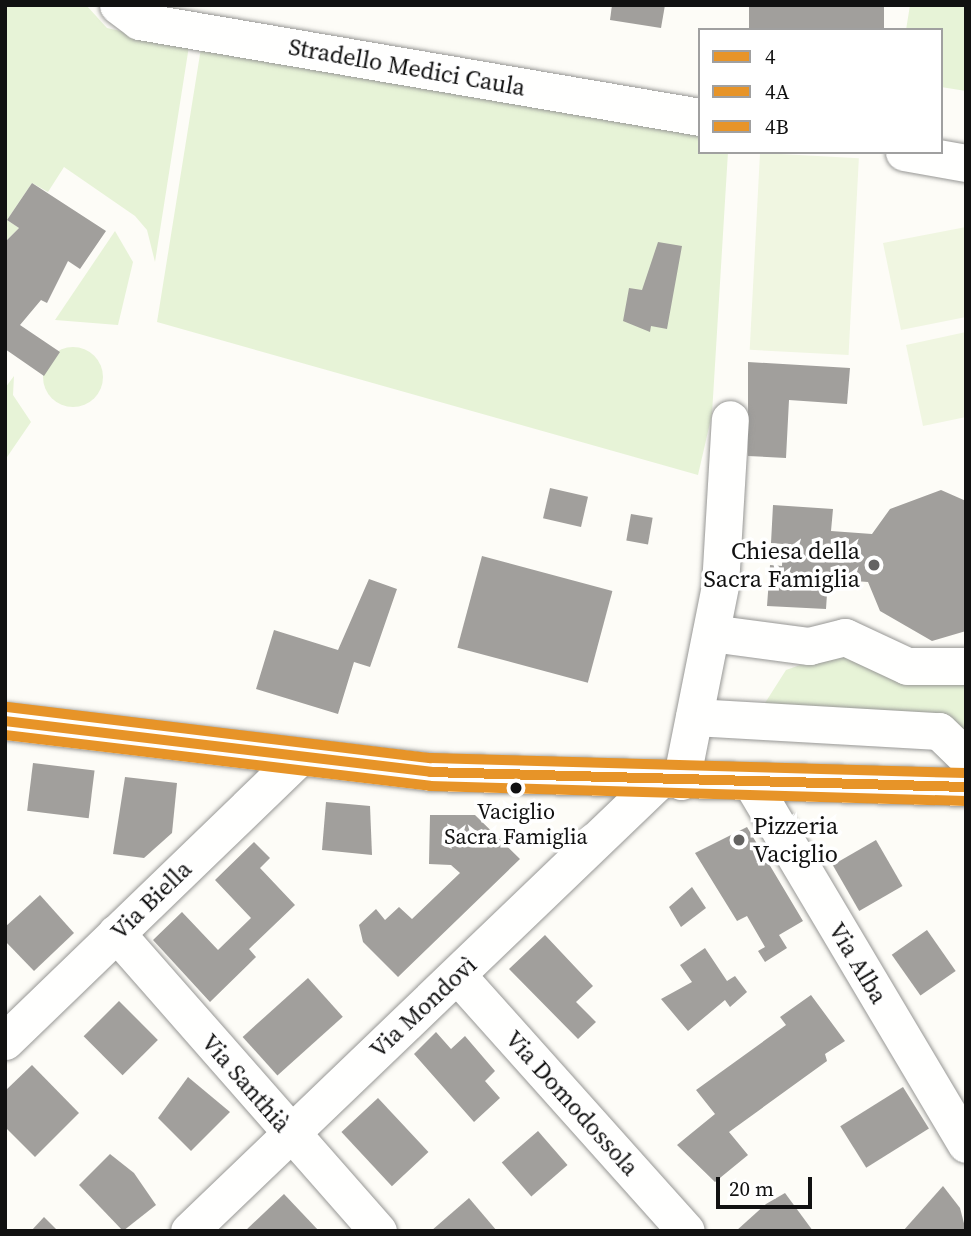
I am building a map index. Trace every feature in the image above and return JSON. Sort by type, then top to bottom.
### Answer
[{"type":"street","name":"Stradello Medici Caula","points":[[118,5],[139,21],[698,117]]},
{"type":"street","points":[[915,154],[966,163]]},
{"type":"street","points":[[669,781],[694,717],[720,585],[730,419]]},
{"type":"street","points":[[711,634],[809,646],[845,637],[907,666],[966,667]]},
{"type":"street","points":[[694,717],[939,732],[966,758]]},
{"type":"street","points":[[5,721],[297,760],[669,781],[966,787]]},
{"type":"street","name":"Via Biella","points":[[5,1041],[297,760]]},
{"type":"street","name":"Via Mondovì","points":[[189,1231],[457,975],[669,781]]},
{"type":"street","name":"Via Alba","points":[[751,782],[966,1144]]},
{"type":"street","name":"Via Santhià","points":[[116,933],[289,1133],[378,1231]]},
{"type":"street","name":"Via Domodossola","points":[[457,975],[686,1231]]},
{"type":"green space","points":[[86,5],[107,28],[189,46],[155,262],[147,230],[135,216],[64,167],[48,192],[32,183],[7,220],[19,228],[5,242],[5,7]]},
{"type":"green space","points":[[910,5],[966,5],[966,91],[943,87],[943,28],[906,28]]},
{"type":"green space","points":[[201,48],[698,130],[698,154],[728,154],[712,414],[698,475],[157,322]]},
{"type":"green space","points":[[760,154],[859,158],[849,355],[750,350]]},
{"type":"green space","points":[[966,227],[966,317],[901,330],[883,243]]},
{"type":"green space","points":[[115,231],[133,262],[118,325],[55,320]]},
{"type":"green space","points":[[966,332],[966,417],[923,426],[906,345]]},
{"type":"green space","points":[[73,347],[94,356],[103,377],[94,398],[73,407],[52,398],[43,377],[52,356]]},
{"type":"green space","points":[[14,376],[13,395],[31,422],[5,460],[5,388]]},
{"type":"green space","points":[[840,651],[903,679],[966,681],[966,739],[760,711],[786,670]]},
{"type":"building","points":[[612,5],[665,5],[661,28],[610,20]]},
{"type":"building","points":[[749,5],[884,5],[884,28],[749,28]]},
{"type":"building","points":[[32,183],[106,231],[80,269],[68,261],[47,303],[41,300],[20,325],[60,352],[44,376],[5,349],[5,242],[19,228],[7,220]]},
{"type":"building","points":[[658,242],[682,246],[667,329],[651,326],[650,332],[623,321],[629,288],[642,290]]},
{"type":"building","points":[[748,362],[850,368],[847,404],[789,400],[786,458],[748,456]]},
{"type":"building","points":[[550,488],[588,497],[581,527],[543,518]]},
{"type":"building","name":"Chiesa della Sacra Famiglia","points":[[941,490],[966,501],[966,631],[932,641],[880,611],[868,582],[828,579],[826,609],[767,606],[770,565],[782,566],[783,544],[771,543],[773,505],[833,509],[831,531],[872,534],[890,509]]},
{"type":"building","points":[[631,514],[653,518],[648,544],[626,541]]},
{"type":"building","points":[[482,556],[612,591],[588,683],[457,648]]},
{"type":"building","points":[[369,579],[397,589],[370,667],[354,662],[338,714],[256,689],[274,630],[338,650]]},
{"type":"building","points":[[33,763],[95,771],[89,818],[27,811]]},
{"type":"building","points":[[125,777],[177,783],[172,833],[144,858],[113,854]]},
{"type":"building","points":[[326,802],[370,806],[372,855],[322,850]]},
{"type":"building","points":[[430,815],[475,815],[520,859],[398,977],[363,942],[359,925],[376,909],[385,920],[399,907],[412,919],[460,873],[451,865],[429,864]]},
{"type":"building","points":[[747,827],[803,921],[779,935],[787,948],[765,962],[758,951],[765,947],[747,916],[737,921],[695,853]]},
{"type":"building","points":[[876,840],[902,886],[859,911],[833,865]]},
{"type":"building","points":[[254,842],[270,858],[260,868],[295,905],[249,949],[256,957],[210,1002],[153,940],[182,912],[218,950],[251,918],[215,880]]},
{"type":"building","points":[[692,887],[706,908],[681,927],[669,907]]},
{"type":"building","points":[[40,895],[74,933],[34,971],[5,941],[5,927]]},
{"type":"building","points":[[927,930],[956,971],[920,996],[892,955]]},
{"type":"building","points":[[545,935],[593,986],[576,1002],[596,1022],[578,1039],[509,969]]},
{"type":"building","points":[[705,948],[727,981],[735,976],[747,992],[730,1007],[725,1000],[688,1031],[661,999],[692,982],[680,965]]},
{"type":"building","points":[[308,978],[343,1017],[277,1076],[243,1037]]},
{"type":"building","points":[[811,995],[845,1041],[825,1054],[827,1061],[729,1132],[748,1155],[715,1182],[677,1145],[715,1114],[696,1090],[786,1025],[780,1017]]},
{"type":"building","points":[[119,1001],[158,1040],[123,1075],[84,1036]]},
{"type":"building","points":[[436,1032],[451,1049],[465,1036],[495,1071],[485,1081],[500,1098],[474,1122],[414,1054]]},
{"type":"building","points":[[32,1065],[79,1113],[35,1157],[5,1127],[5,1091]]},
{"type":"building","points":[[188,1077],[230,1112],[191,1151],[158,1118]]},
{"type":"building","points":[[903,1087],[929,1129],[866,1168],[840,1126]]},
{"type":"building","points":[[378,1098],[428,1152],[392,1186],[341,1132]]},
{"type":"building","points":[[538,1131],[568,1165],[531,1196],[502,1162]]},
{"type":"building","points":[[110,1154],[134,1173],[156,1205],[123,1231],[79,1185]]},
{"type":"building","points":[[943,1186],[960,1208],[966,1231],[903,1231]]},
{"type":"building","points":[[785,1193],[813,1231],[736,1231],[766,1204]]},
{"type":"building","points":[[284,1194],[319,1231],[245,1231]]},
{"type":"building","points":[[469,1198],[497,1231],[431,1231]]},
{"type":"building","points":[[44,1217],[58,1231],[31,1231]]},
{"type":"transit line","name":"4B","points":[[7,707],[431,758],[966,773]]},
{"type":"transit line","name":"4","points":[[5,721],[430,772],[966,787]]},
{"type":"transit line","name":"4A","points":[[5,735],[430,786],[966,801]]},
{"type":"place","name":"Chiesa della Sacra Famiglia","points":[[874,565]]},
{"type":"place","name":"Vaciglio Sacra Famiglia","points":[[516,788]]},
{"type":"place","name":"Pizzeria Vaciglio","points":[[739,840]]}]
